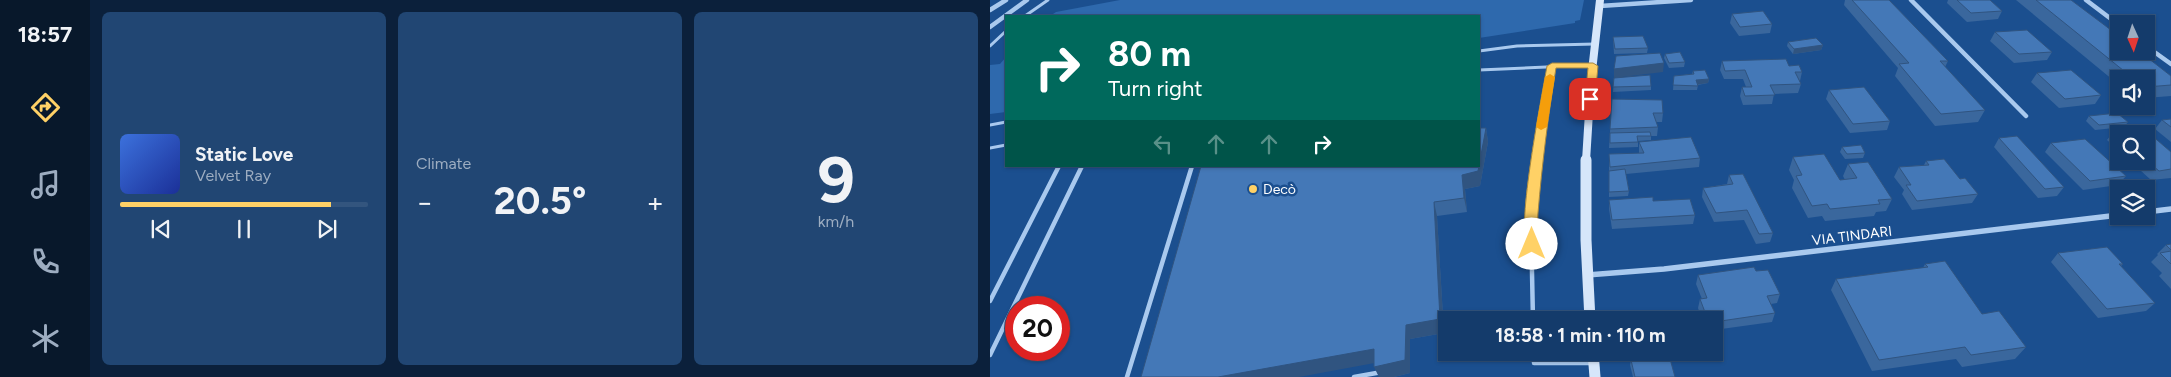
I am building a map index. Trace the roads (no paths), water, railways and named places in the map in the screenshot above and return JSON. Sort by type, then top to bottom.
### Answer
[{"type":"main road","points":[[1589,311],[1585,164],[1600,3]]},
{"type":"main road","points":[[1593,361],[1594,377]]},
{"type":"street","points":[[990,10],[1006,0]]},
{"type":"street","points":[[1006,15],[1027,0]]},
{"type":"street","points":[[1600,3],[1691,0]]},
{"type":"street","points":[[1911,0],[2026,116]]},
{"type":"street","points":[[2086,0],[2110,18]]},
{"type":"street","points":[[990,27],[1005,16]]},
{"type":"street","points":[[2155,52],[2171,64]]},
{"type":"street","points":[[2155,211],[2171,209]]},
{"type":"street","name":"VIA TINDARI","points":[[1587,275],[1664,269],[2110,216]]},
{"type":"lane","points":[[1026,15],[1048,0]]},
{"type":"lane","points":[[990,46],[1005,32]]},
{"type":"lane","points":[[1480,51],[1518,46],[1595,44]]},
{"type":"lane","points":[[1533,311],[1531,225],[1538,147],[1552,66]]},
{"type":"lane","points":[[1480,70],[1593,66]]},
{"type":"lane","points":[[990,125],[1005,122]]},
{"type":"lane","points":[[990,148],[1005,145]]},
{"type":"lane","points":[[990,301],[1059,167]]},
{"type":"lane","points":[[990,355],[1082,167]]},
{"type":"lane","points":[[1127,377],[1192,167]]},
{"type":"lane","points":[[1534,361],[1549,361]]},
{"type":"lane","points":[[1354,377],[1388,371]]},
{"type":"place","name":"Decò","points":[[1253,189]]}]
